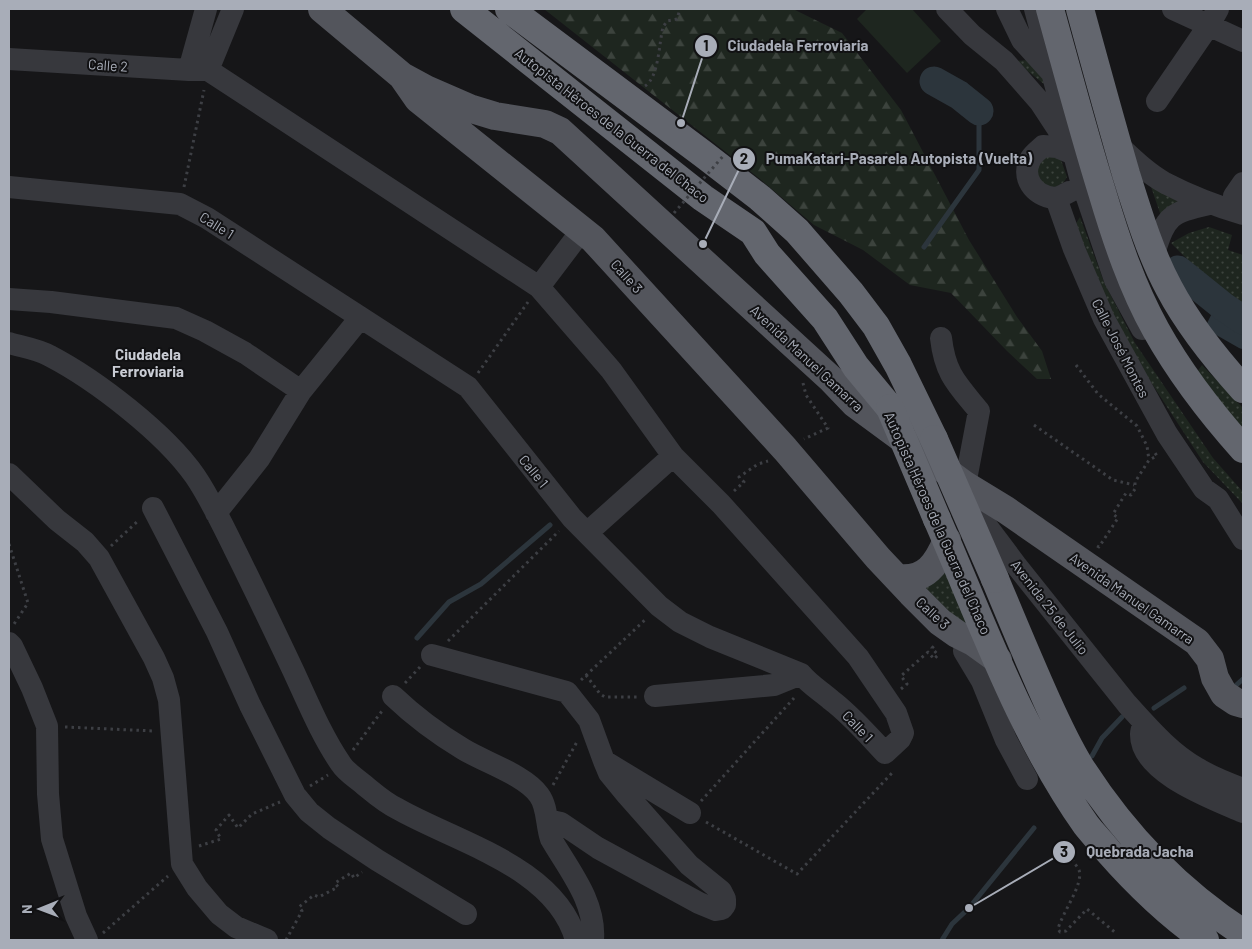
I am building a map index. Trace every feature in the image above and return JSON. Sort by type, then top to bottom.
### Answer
[{"type":"highway","name":"Autopista Héroes de la Guerra del Chaco","points":[[464,9],[704,198],[753,232],[768,254],[824,319],[856,368],[890,408],[998,660],[1038,746],[1060,785],[1088,826],[1122,866],[1182,924],[1205,940]]},
{"type":"highway","name":"Autopista Héroes de la Guerra del Chaco","points":[[509,9],[760,198],[797,231],[851,292],[876,326],[898,365],[934,439],[1043,693],[1080,765],[1139,845],[1190,894],[1243,933]]},
{"type":"highway","points":[[1050,9],[1085,137],[1114,231],[1136,288],[1155,329],[1188,383],[1243,449]]},
{"type":"highway","points":[[1080,9],[1117,144],[1138,212],[1168,287],[1190,323],[1218,362],[1243,389]]},
{"type":"main road","name":"Calle 3","points":[[322,9],[402,76],[418,99],[594,239],[785,449],[878,558],[940,622],[998,660]]},
{"type":"main road","name":"Avenida Manuel Gamarra","points":[[402,76],[426,89],[494,116],[545,124],[560,131],[832,380],[855,404],[965,485],[1006,510],[1197,642],[1210,658],[1216,678],[1224,694],[1243,704]]},
{"type":"main road","name":"Calle 3","points":[[898,578],[907,579],[924,573],[940,557],[942,530]]},
{"type":"street","points":[[198,70],[206,9]]},
{"type":"street","points":[[198,70],[233,9]]},
{"type":"street","points":[[947,9],[972,35],[1004,61],[1040,102],[1074,154]]},
{"type":"street","points":[[1007,9],[1022,40],[1054,75]]},
{"type":"street","points":[[1004,61],[1032,26],[1035,9]]},
{"type":"street","points":[[1035,9],[1080,177],[1115,280],[1154,351],[1202,400]]},
{"type":"street","points":[[1173,9],[1214,17],[1243,41]]},
{"type":"street","points":[[1157,101],[1214,17]]},
{"type":"street","name":"Calle 2","points":[[9,58],[198,70]]},
{"type":"street","name":"Calle 1","points":[[9,187],[180,204],[207,218],[468,387],[580,526],[659,606],[680,622],[694,630],[804,678],[831,699],[885,753],[900,739],[903,733],[896,713],[858,657],[722,504],[673,456],[611,370],[539,287],[198,70]]},
{"type":"street","points":[[1040,102],[1043,146]]},
{"type":"street","points":[[1117,144],[1149,172],[1165,183],[1209,204]]},
{"type":"street","points":[[1074,154],[1057,147],[1043,146],[1032,156],[1027,168],[1029,182],[1038,194],[1056,198],[1070,192],[1080,177]]},
{"type":"street","name":"Calle José Montes","points":[[1056,198],[1074,249],[1104,319],[1167,434],[1204,489],[1243,558]]},
{"type":"street","points":[[1154,254],[1162,227],[1172,217],[1186,209],[1240,198]]},
{"type":"street","points":[[539,287],[582,230]]},
{"type":"street","points":[[9,299],[51,302],[176,318],[205,330],[301,391]]},
{"type":"street","points":[[216,513],[259,459],[301,391],[360,318]]},
{"type":"street","points":[[941,338],[943,355],[951,378],[979,411],[965,485]]},
{"type":"street","points":[[9,343],[48,355],[80,374],[128,409],[176,452],[196,477],[258,596],[322,729],[342,766],[374,794],[397,809],[493,854],[521,872],[545,890],[563,912],[574,932],[576,940]]},
{"type":"street","points":[[580,526],[673,456]]},
{"type":"street","points":[[9,474],[57,520],[84,542],[98,558],[163,678],[169,700],[182,864],[197,888],[219,914],[236,927],[267,940]]},
{"type":"street","name":"Avenida 25 de Julio","points":[[965,485],[980,517],[1016,566],[1127,704],[1183,759],[1217,779],[1243,789]]},
{"type":"street","name":"Calle José Montes","points":[[1204,489],[1218,499],[1243,539]]},
{"type":"street","points":[[152,508],[217,632],[250,705],[295,795],[309,812],[329,828],[377,860],[466,914]]},
{"type":"street","points":[[961,636],[964,651],[982,681],[1006,740],[1027,779]]},
{"type":"street","points":[[9,643],[32,688],[47,726],[48,794],[52,839],[76,916],[87,940]]},
{"type":"street","points":[[432,654],[567,692],[589,720],[609,773],[689,864],[721,892],[726,899],[725,905],[722,909],[716,910],[699,903],[598,848],[561,823],[547,820]]},
{"type":"street","points":[[655,696],[774,686],[804,678]]},
{"type":"street","points":[[393,696],[411,713],[464,750],[533,787],[540,796],[551,839],[588,904],[592,917],[593,940]]},
{"type":"street","points":[[1144,722],[1141,734],[1143,744],[1149,758],[1159,768],[1196,791],[1243,812]]},
{"type":"street","points":[[604,761],[690,813]]},
{"type":"path","points":[[641,89],[649,84],[655,72],[663,27],[667,22],[677,19],[680,9]]},
{"type":"path","points":[[180,204],[198,70]]},
{"type":"path","points":[[674,213],[724,155]]},
{"type":"path","points":[[468,387],[539,287]]},
{"type":"path","points":[[1076,365],[1098,394],[1137,426],[1147,446],[1150,460]]},
{"type":"path","points":[[798,442],[828,428],[806,395],[802,375]]},
{"type":"path","points":[[1034,425],[1113,480],[1134,485]]},
{"type":"path","points":[[1091,542],[1099,547],[1118,518],[1113,514],[1126,492],[1131,495],[1135,489],[1134,485],[1150,460],[1157,456],[1151,445],[1167,434]]},
{"type":"path","points":[[722,504],[744,482],[739,477],[758,464],[766,463],[771,459]]},
{"type":"path","points":[[98,558],[152,508]]},
{"type":"path","points":[[252,814],[295,795],[342,766],[393,696],[432,654],[580,526]]},
{"type":"path","points":[[9,544],[28,602],[9,631]]},
{"type":"path","points":[[567,692],[659,606]]},
{"type":"path","points":[[899,691],[907,684],[901,676],[928,652],[934,659],[938,655],[932,648],[937,643],[942,648],[961,636]]},
{"type":"path","points":[[586,675],[600,694],[605,696],[625,698],[655,696]]},
{"type":"path","points":[[804,678],[690,813],[797,874],[892,773],[885,753]]},
{"type":"path","points":[[547,820],[550,790],[589,720]]},
{"type":"path","points":[[47,726],[172,732]]},
{"type":"path","points":[[1072,859],[1079,870],[1080,880],[1058,929],[1060,932],[1066,931],[1087,909],[1117,934]]},
{"type":"path","points":[[285,940],[302,912],[300,907],[314,895],[319,898],[338,887],[335,883],[351,874],[354,878],[377,860]]},
{"type":"green space","points":[[544,9],[793,9],[842,33],[901,110],[969,240],[1017,317],[1042,351],[1051,379],[1037,379],[951,293],[910,285],[863,250],[814,225],[760,179]]},
{"type":"green space","points":[[867,9],[912,9],[941,41],[907,73],[857,19]]},
{"type":"green space","points":[[1028,60],[1044,76],[1049,88],[1015,61]]},
{"type":"green space","points":[[1043,156],[1060,157],[1067,177],[1064,182],[1054,188],[1039,185],[1035,165]]},
{"type":"green space","points":[[1147,175],[1184,197],[1161,216]]},
{"type":"green space","points":[[1080,217],[1104,282],[1135,343],[1213,458],[1243,492],[1243,504],[1203,462],[1115,327],[1075,225]]},
{"type":"green space","points":[[1209,227],[1232,235],[1228,250],[1243,255],[1243,306],[1202,274],[1171,243],[1189,233]]},
{"type":"green space","points":[[1202,365],[1243,408],[1243,430],[1197,372]]},
{"type":"green space","points":[[944,568],[970,627],[967,628],[920,585]]},
{"type":"waterway","points":[[934,81],[959,95],[979,111]]},
{"type":"waterway","points":[[924,247],[979,170],[979,111]]},
{"type":"waterway","points":[[1178,270],[1243,320]]},
{"type":"waterway","points":[[1224,307],[1215,325],[1243,341]]},
{"type":"waterway","points":[[417,638],[449,602],[481,584],[550,525]]},
{"type":"waterway","points":[[1230,687],[1233,688],[1243,679]]},
{"type":"waterway","points":[[1154,708],[1184,688]]},
{"type":"waterway","points":[[1092,756],[1102,738],[1122,717]]},
{"type":"waterway","points":[[942,940],[952,924],[969,908],[1034,828]]},
{"type":"place","name":"Ciudadela Ferroviaria","points":[[681,123]]},
{"type":"place","name":"PumaKatari-Pasarela Autopista (Vuelta)","points":[[703,244]]},
{"type":"place","name":"Quebrada Jacha","points":[[969,908]]},
{"type":"district","name":"Ciudadela Ferroviaria","points":[[148,362]]}]
